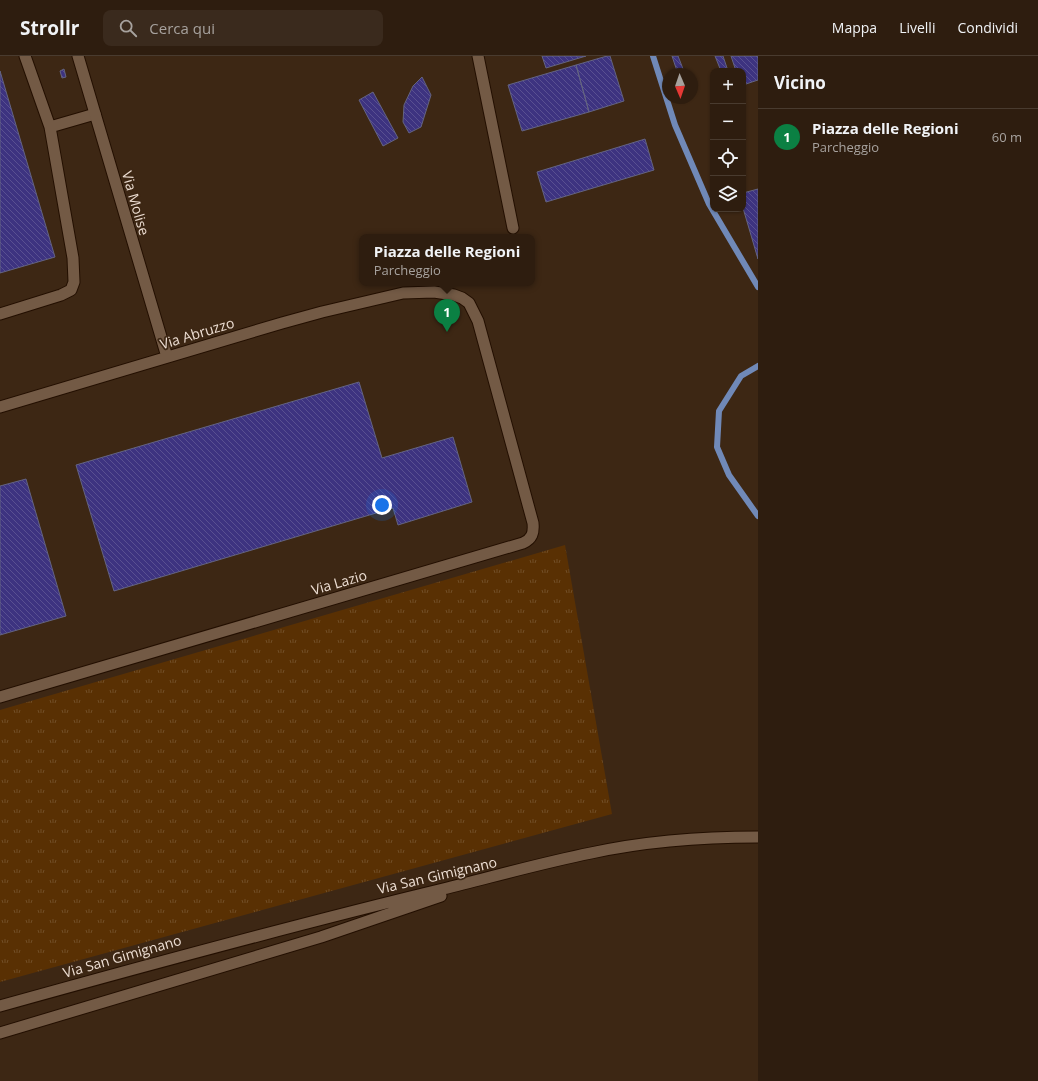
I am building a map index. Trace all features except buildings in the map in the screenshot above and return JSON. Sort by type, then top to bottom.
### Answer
[{"type":"street","points":[[0,314],[61,295],[70,290],[74,282],[73,258],[50,127],[25,56]]},
{"type":"street","name":"Via Molise","points":[[78,56],[167,357]]},
{"type":"street","points":[[478,56],[513,228]]},
{"type":"street","points":[[50,127],[95,114]]},
{"type":"street","name":"Via Abruzzo","points":[[0,407],[322,312],[403,293],[427,292],[451,294],[462,298],[469,303],[476,315],[482,333],[495,383]]},
{"type":"street","name":"Via Lazio","points":[[0,697],[526,542],[533,532],[532,522],[495,383]]},
{"type":"street","points":[[506,874],[568,858],[616,848],[675,840],[758,837]]},
{"type":"street","name":"Via San Gimignano","points":[[0,1006],[319,919],[506,874]]},
{"type":"street","name":"Via San Gimignano","points":[[0,1033],[321,937],[506,874]]},
{"type":"green space","points":[[565,545],[612,814],[0,982],[0,710]]},
{"type":"waterway","points":[[653,56],[675,125],[709,204],[758,287]]},
{"type":"waterway","points":[[758,366],[741,376],[719,411],[717,447],[729,475],[758,516]]},
{"type":"place","name":"Piazza delle Regioni","points":[[447,332]]}]
